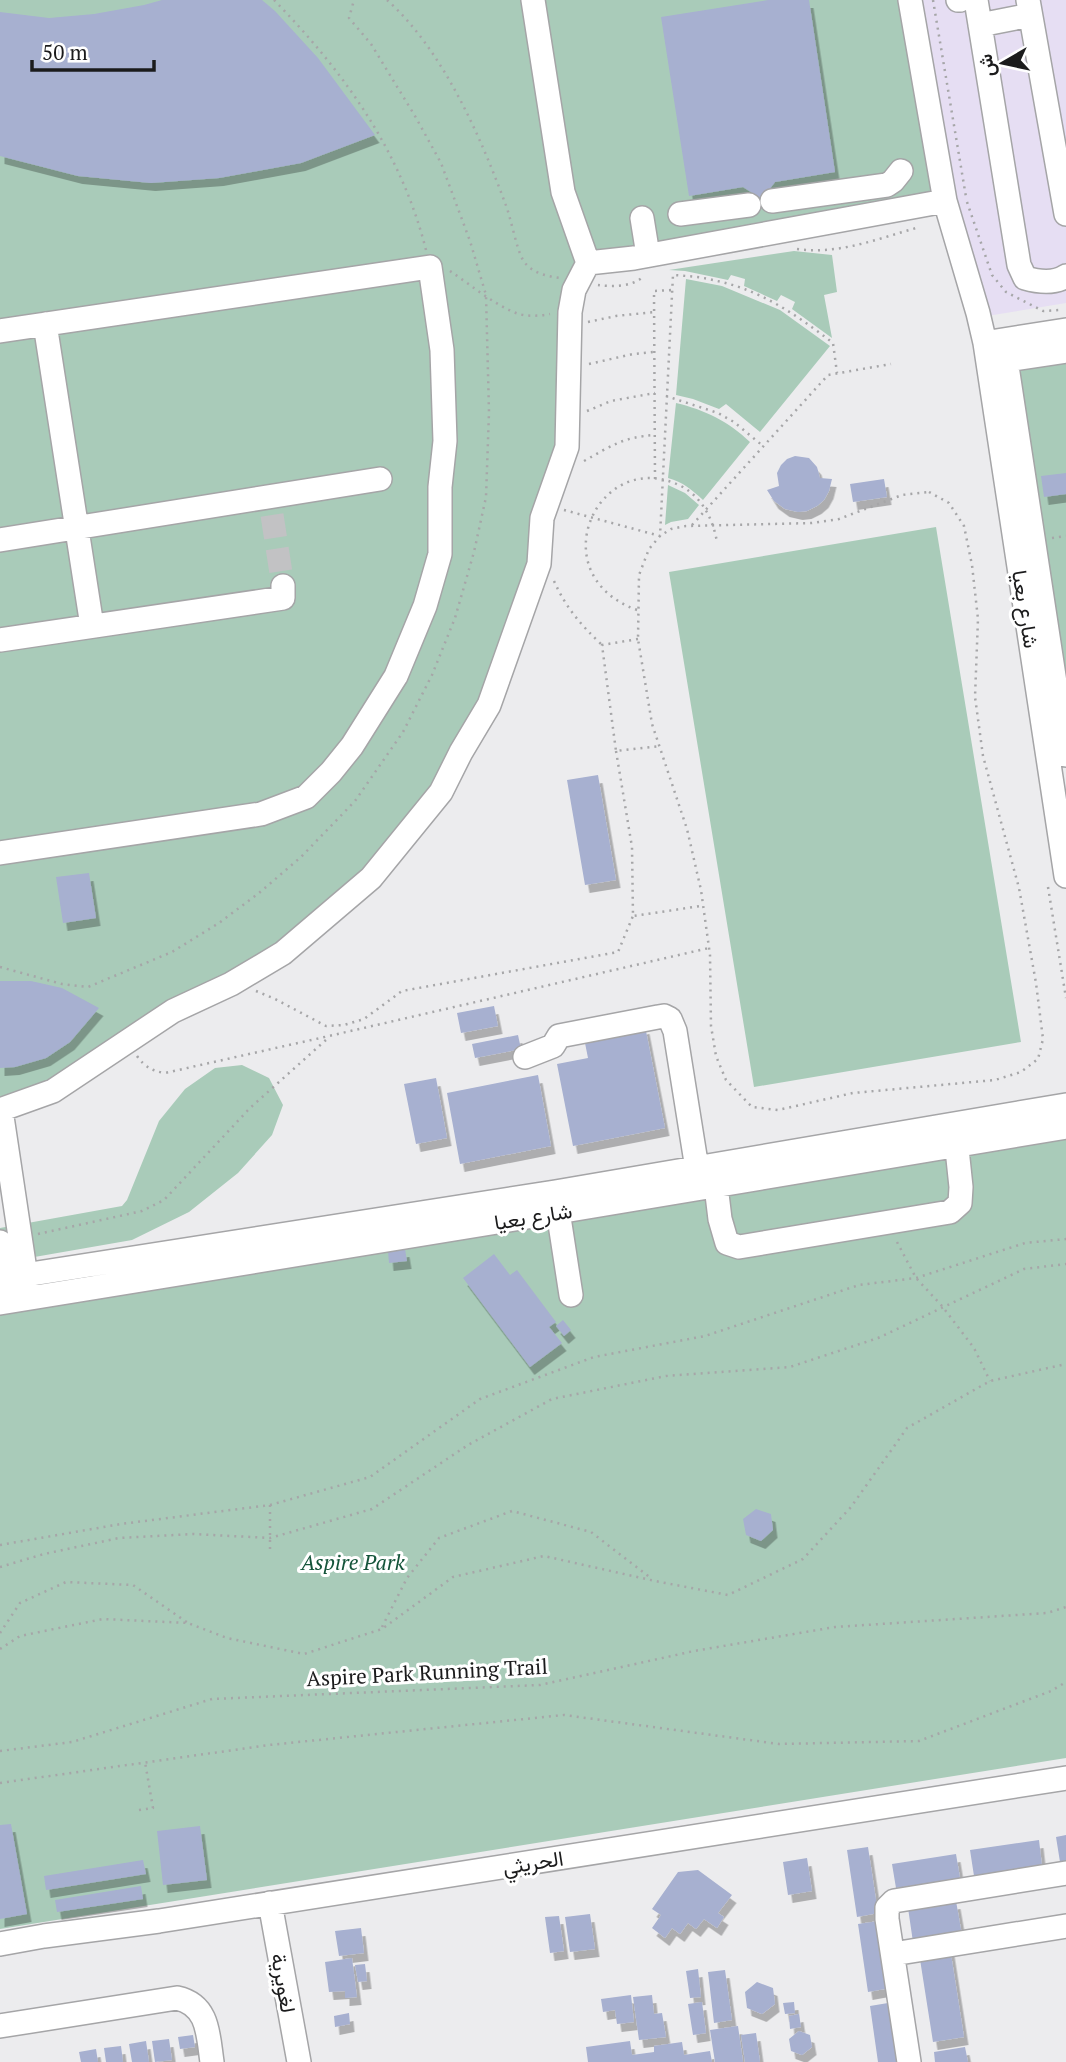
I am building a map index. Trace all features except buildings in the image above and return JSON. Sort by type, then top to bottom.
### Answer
[{"type":"street","points":[[14,1301],[0,1110],[53,1091],[173,1011],[231,984],[284,953],[371,878],[441,792],[489,705],[538,564],[542,518],[567,447],[570,320],[574,290],[588,263],[563,192],[533,0]]},
{"type":"street","points":[[910,0],[952,204],[978,313],[995,351]]},
{"type":"street","points":[[976,0],[1019,265],[1025,278],[1040,282],[1066,276]]},
{"type":"street","points":[[980,24],[1029,8],[1066,214]]},
{"type":"street","points":[[772,201],[887,185],[901,172]]},
{"type":"street","points":[[588,263],[610,262],[952,204]]},
{"type":"street","points":[[680,214],[749,205]]},
{"type":"street","points":[[642,218],[648,255]]},
{"type":"street","points":[[0,331],[430,267],[442,351],[445,441],[440,487],[440,554],[425,606],[396,676],[352,746],[306,797],[261,814],[0,853]]},
{"type":"street","points":[[45,324],[92,626]]},
{"type":"street","points":[[995,351],[1066,330]]},
{"type":"street","points":[[995,351],[1066,351]]},
{"type":"street","name":"شارع بعيا","points":[[995,351],[1048,537],[1066,755]]},
{"type":"street","name":"شارع بعيا","points":[[995,351],[1066,876]]},
{"type":"street","points":[[0,540],[77,528],[270,506],[380,479]]},
{"type":"street","points":[[1048,537],[1066,653]]},
{"type":"street","points":[[0,640],[283,598],[283,586]]},
{"type":"street","points":[[525,1057],[553,1046],[559,1036],[664,1016],[670,1019],[675,1031],[704,1180],[727,1243],[739,1247],[950,1212],[960,1203],[956,1135]]},
{"type":"street","name":"شارع بعيا","points":[[11,1277],[704,1180],[956,1135],[1066,1105]]},
{"type":"street","name":"شارع بعيا","points":[[956,1135],[1066,1127]]},
{"type":"street","points":[[557,1202],[572,1295]]},
{"type":"street","name":"شارع بعيا","points":[[14,1301],[557,1202]]},
{"type":"street","name":"الحريثي","points":[[0,1944],[1066,1778]]},
{"type":"street","points":[[909,2062],[887,1908],[894,1901],[1066,1873]]},
{"type":"street","name":"لغويرية","points":[[270,1903],[299,2062]]},
{"type":"street","points":[[892,1954],[1066,1926]]},
{"type":"street","points":[[0,2026],[177,1998],[196,2007],[205,2018],[212,2062]]},
{"type":"path","points":[[274,0],[316,46],[382,138],[418,220],[430,267],[449,271],[518,314],[570,320],[654,312]]},
{"type":"path","points":[[0,967],[62,984],[88,987],[172,952],[219,923],[259,893],[300,857],[355,801],[403,732],[432,675],[455,618],[486,497],[489,412],[485,295],[470,242],[441,163],[371,44],[349,18],[354,0]]},
{"type":"path","points":[[933,0],[966,199],[952,204]]},
{"type":"path","points":[[660,536],[673,275],[719,281],[756,294],[797,316],[833,343],[836,373]]},
{"type":"path","points":[[655,478],[654,291],[672,290]]},
{"type":"path","points":[[569,372],[589,364],[654,352]]},
{"type":"path","points":[[691,526],[828,374],[891,364]]},
{"type":"path","points":[[568,420],[611,401],[655,393]]},
{"type":"path","points":[[666,396],[718,413],[734,422],[763,446]]},
{"type":"path","points":[[582,463],[608,446],[626,439],[655,435]]},
{"type":"path","points":[[638,610],[608,595],[589,567],[585,550],[591,517],[612,491],[628,482],[645,478],[662,478],[688,490],[706,510],[714,525],[716,542]]},
{"type":"path","points":[[929,492],[949,503],[964,526],[972,565],[978,619],[975,697],[983,756],[1018,888],[1036,983],[1042,1039],[1038,1059],[1021,1072],[995,1080],[853,1093],[778,1110],[752,1107],[726,1080],[716,1056],[711,1026],[709,948],[703,906],[687,829],[652,724],[638,639],[639,575],[649,549],[660,536],[671,529],[691,526],[812,523],[839,519],[902,495],[929,492]]},
{"type":"path","points":[[547,506],[660,536]]},
{"type":"path","points":[[231,984],[275,999],[326,1026],[344,1025],[364,1019],[402,991],[618,952],[633,916],[632,847],[602,645],[571,613],[552,578]]},
{"type":"path","points":[[602,645],[638,639]]},
{"type":"path","points":[[616,751],[660,746]]},
{"type":"path","points":[[633,916],[703,906]]},
{"type":"path","points":[[129,1042],[142,1063],[152,1070],[165,1073],[709,948]]},
{"type":"path","points":[[10,1240],[142,1211],[156,1205],[177,1187],[250,1108],[329,1037]]},
{"type":"path","points":[[893,1220],[896,1240],[916,1278],[943,1306],[974,1348],[990,1381]]},
{"type":"path","points":[[0,1545],[121,1524],[270,1505],[370,1477],[480,1399],[594,1357],[705,1336],[859,1285],[916,1278],[1025,1243],[1066,1239]]},
{"type":"path","points":[[0,1567],[44,1554],[120,1538],[193,1534],[270,1538],[372,1509],[468,1445],[552,1399],[666,1376],[790,1367],[878,1338],[1024,1269],[1066,1264]]},
{"type":"path","name":"Aspire Park Running Trail","points":[[0,1649],[20,1636],[103,1619],[188,1623],[227,1638],[304,1654],[382,1629],[453,1577],[544,1556],[728,1595],[803,1559],[851,1507],[907,1428],[990,1381],[1066,1364]]},
{"type":"path","points":[[270,1505],[270,1554]]},
{"type":"path","points":[[382,1629],[407,1578],[439,1538],[512,1511],[591,1532],[655,1581]]},
{"type":"path","points":[[0,1633],[20,1603],[66,1582],[133,1585],[188,1623]]},
{"type":"path","name":"Aspire Park Running Trail","points":[[0,1751],[72,1742],[212,1699],[540,1685],[694,1651],[835,1627],[1047,1613],[1066,1608]]},
{"type":"path","points":[[0,1783],[269,1745],[565,1715],[779,1744],[919,1741],[1051,1691],[1066,1682]]},
{"type":"path","points":[[139,1810],[153,1808],[145,1762]]},
{"type":"shaded area","points":[[911,0],[1066,0],[1066,303],[981,317]]},
{"type":"green space","points":[[0,0],[910,0],[945,201],[582,275],[567,447],[539,564],[461,752],[325,916],[0,1110]]},
{"type":"green space","points":[[794,251],[832,255],[837,292],[824,295],[832,338],[792,309],[795,302],[781,295],[777,301],[744,286],[745,279],[731,275],[728,280],[669,270]]},
{"type":"green space","points":[[686,279],[722,286],[780,310],[830,346],[760,432],[726,404],[719,409],[676,395]]},
{"type":"green space","points":[[1066,357],[1066,713],[1013,365]]},
{"type":"green space","points":[[676,403],[716,417],[750,442],[703,500],[683,484],[668,478]]},
{"type":"green space","points":[[668,485],[685,493],[699,505],[688,519],[665,525]]},
{"type":"green space","points":[[936,527],[1021,1042],[754,1087],[669,572]]},
{"type":"green space","points":[[242,1065],[269,1078],[283,1105],[272,1135],[238,1173],[189,1212],[132,1240],[0,1263],[0,1228],[122,1206],[127,1200],[159,1121],[185,1089],[215,1068]]},
{"type":"green space","name":"Aspire Park","points":[[1066,1138],[1066,1758],[0,1929],[0,1307]]},
{"type":"tunnel","points":[[272,515],[283,586]]}]
